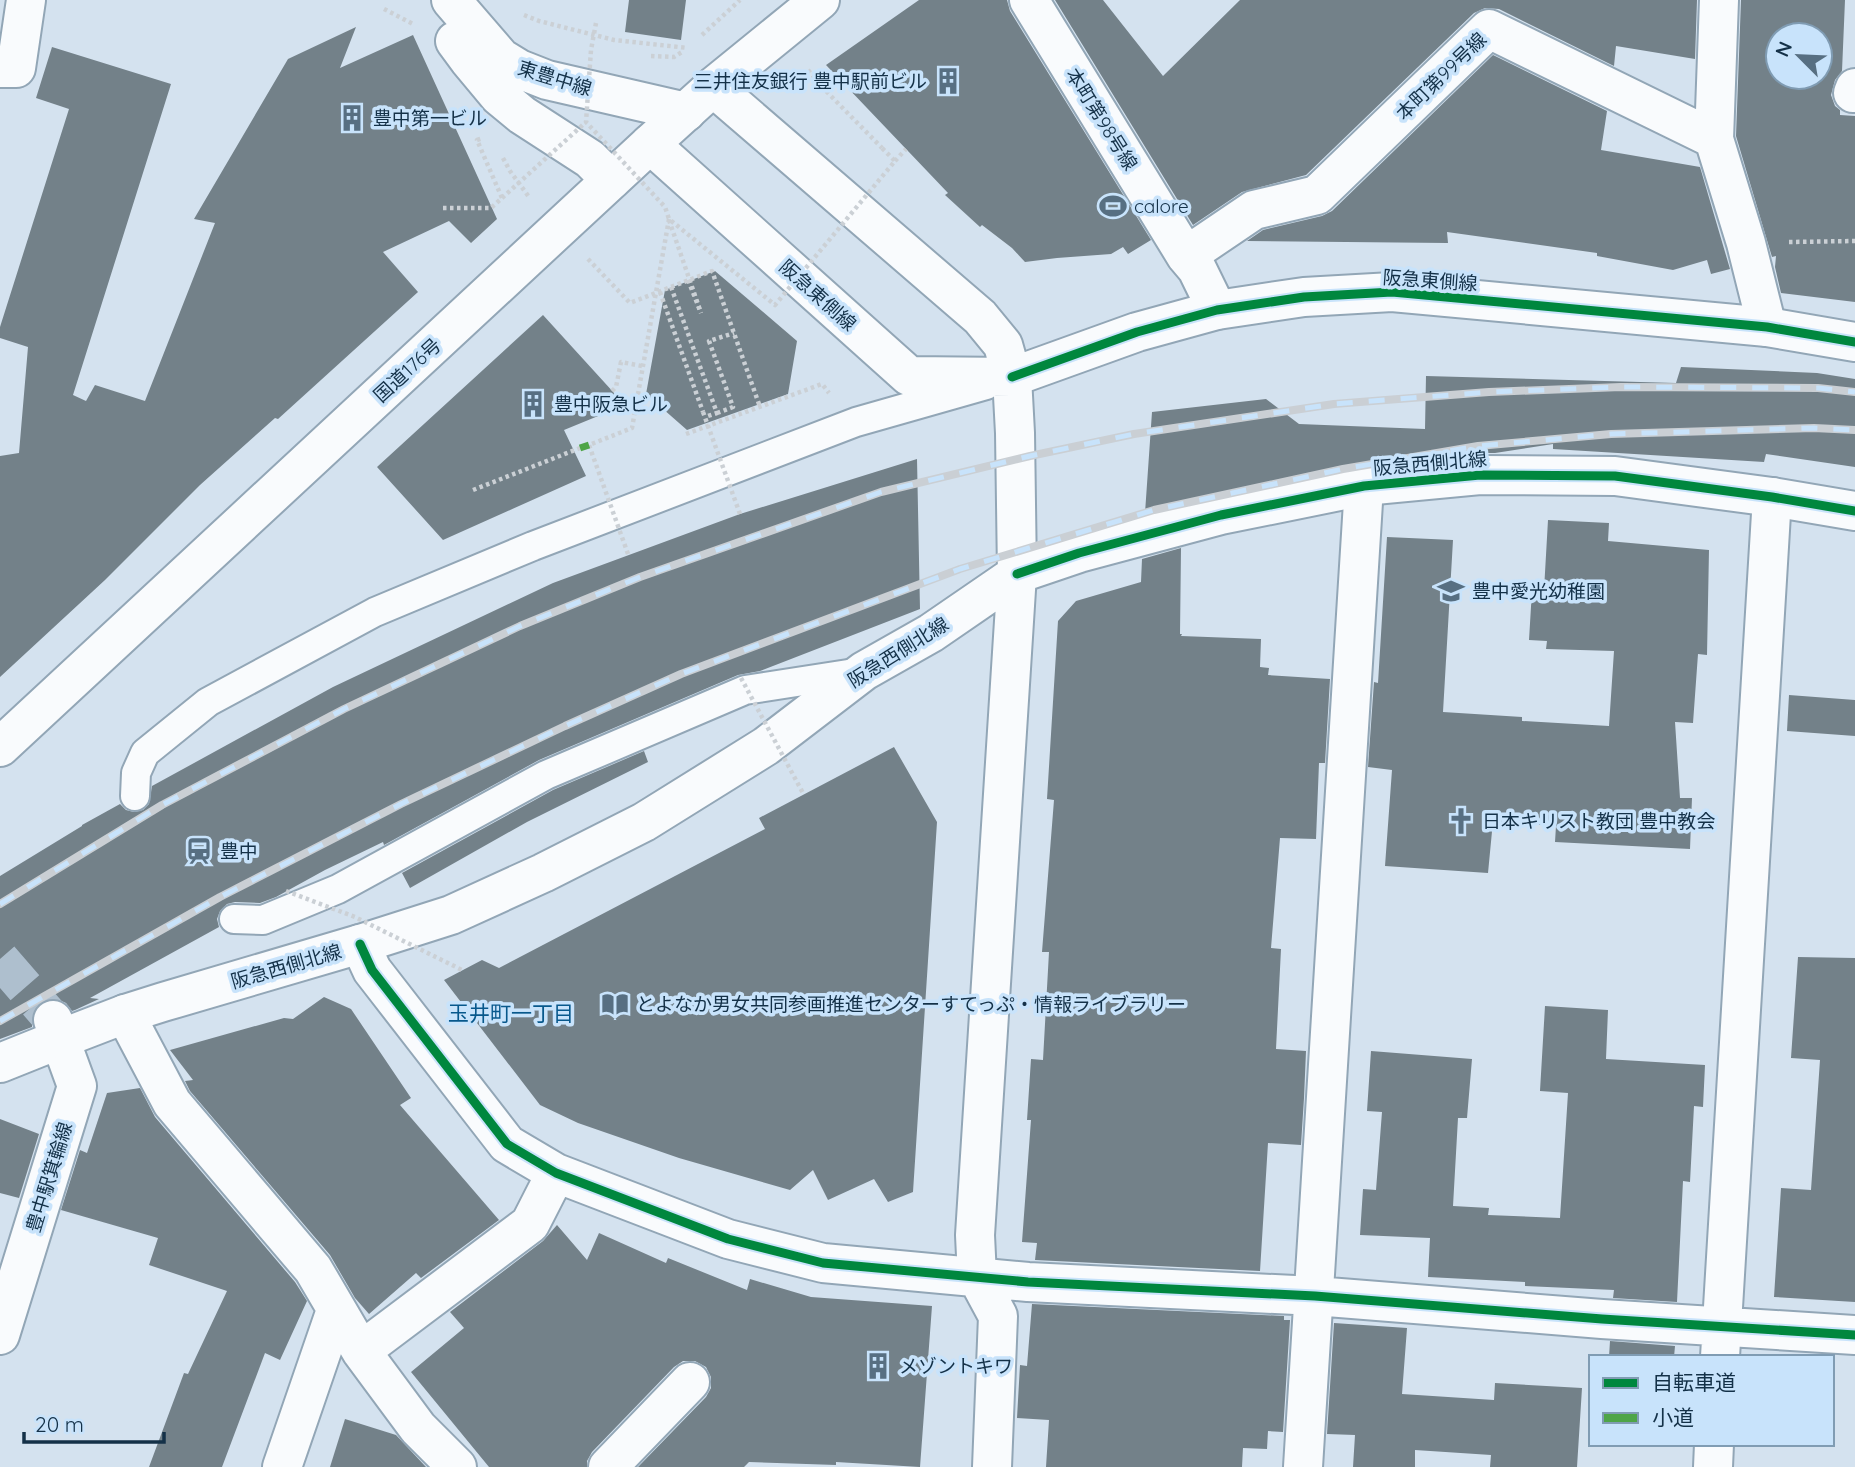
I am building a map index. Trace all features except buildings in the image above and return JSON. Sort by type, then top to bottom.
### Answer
[{"type":"main road","points":[[0,68],[16,68],[26,0]]},
{"type":"main road","name":"東豊中線","points":[[425,0],[499,96],[522,115],[590,159],[611,180]]},
{"type":"main road","name":"東豊中線","points":[[451,0],[501,58],[519,69],[547,80],[700,99]]},
{"type":"main road","name":"国道176号","points":[[0,747],[650,144],[820,0]]},
{"type":"main road","name":"本町第98号線","points":[[1029,0],[1197,270],[1217,310]]},
{"type":"main road","points":[[1719,0],[1714,139],[1746,243],[1767,327]]},
{"type":"main road","name":"本町第99号線","points":[[1186,256],[1254,210],[1317,195],[1489,29],[1714,139]]},
{"type":"main road","points":[[700,99],[980,317],[1003,345],[1012,377],[1017,575],[975,1235],[977,1277],[998,1316],[992,1467]]},
{"type":"main road","name":"阪急東側線","points":[[650,144],[909,376],[1012,377],[1137,332],[1217,310],[1304,297],[1392,292],[1767,327],[1855,342]]},
{"type":"main road","name":"阪急西側北線","points":[[0,1063],[57,1030],[125,1014],[451,915],[543,873],[644,822],[766,746],[864,671],[931,633],[1017,575],[1079,553],[1221,515],[1364,486],[1480,475],[1615,476],[1855,510]]},
{"type":"main road","points":[[1303,1467],[1364,486]]},
{"type":"main road","points":[[1721,1342],[1772,497]]},
{"type":"main road","points":[[360,944],[372,970],[507,1144],[556,1173],[728,1239],[823,1263],[1028,1282],[1314,1296],[1602,1319],[1721,1342],[1855,1335]]},
{"type":"main road","points":[[125,1014],[172,1103],[313,1269],[361,1351],[418,1428],[457,1467]]},
{"type":"main road","name":"豊中駅箕輪線","points":[[0,1335],[77,1086],[57,1030]]},
{"type":"main road","points":[[361,1351],[530,1224],[556,1173]]},
{"type":"main road","points":[[282,1467],[336,1310]]},
{"type":"main road","points":[[608,1467],[690,1382]]},
{"type":"main road","points":[[1713,1467],[1714,1446]]},
{"type":"lane","points":[[135,796],[135,773],[145,753],[208,702],[375,612],[533,546],[856,422],[1012,377]]},
{"type":"lane","points":[[234,919],[263,920],[338,889],[546,775],[745,690],[864,671]]},
{"type":"path","points":[[674,57],[688,48],[740,0]]},
{"type":"path","points":[[516,12],[539,21],[614,40],[688,48]]},
{"type":"path","points":[[443,208],[491,208],[586,122],[596,23]]},
{"type":"path","points":[[808,71],[895,161]]},
{"type":"path","points":[[586,122],[665,207],[701,313],[688,280]]},
{"type":"path","points":[[669,219],[775,305],[906,149]]},
{"type":"path","points":[[481,150],[502,198]]},
{"type":"path","points":[[510,171],[532,200]]},
{"type":"path","points":[[628,554],[589,444],[632,428],[669,219]]},
{"type":"path","points":[[1746,243],[1855,241]]},
{"type":"path","points":[[584,254],[630,303],[712,271],[760,407]]},
{"type":"path","points":[[671,287],[716,410]]},
{"type":"path","points":[[660,292],[740,514]]},
{"type":"path","points":[[704,415],[733,407],[709,341],[734,333]]},
{"type":"path","points":[[612,391],[616,387],[621,362],[642,366]]},
{"type":"path","points":[[686,433],[822,384],[837,401]]},
{"type":"path","points":[[473,490],[580,448]]},
{"type":"path","points":[[741,678],[804,795]]},
{"type":"path","points":[[286,891],[355,917],[462,970]]},
{"type":"tunnel","points":[[0,959],[53,1020]]},
{"type":"railway","points":[[0,904],[162,805],[344,709],[520,626],[640,577],[881,492],[1134,434],[1334,404],[1489,392],[1621,387],[1818,388],[1855,392]]},
{"type":"railway","points":[[0,1021],[220,897],[401,804],[565,726],[681,674],[960,569],[1154,510],[1343,469],[1478,446],[1611,434],[1814,428],[1855,430]]},
{"type":"marked path","points":[[580,448],[589,445]]},
{"type":"cycle path","points":[[1012,377],[1137,332],[1217,310],[1304,297],[1392,292],[1767,327],[1855,342]]},
{"type":"cycle path","points":[[1017,574],[1079,553],[1221,515],[1364,486],[1480,475],[1615,476],[1855,511]]},
{"type":"cycle path","points":[[360,944],[372,970],[507,1144],[556,1173],[728,1239],[823,1263],[1028,1282],[1315,1296],[1602,1319],[1855,1335]]},
{"type":"place","name":"三井住友銀行 豊中駅前ビル","points":[[948,81]]},
{"type":"place","name":"豊中第一ビル","points":[[352,118]]},
{"type":"place","name":"calore","points":[[1113,206]]},
{"type":"place","name":"豊中阪急ビル","points":[[533,404]]},
{"type":"place","name":"豊中愛光幼稚園","points":[[1451,591]]},
{"type":"place","name":"日本キリスト教団 豊中教会","points":[[1461,821]]},
{"type":"place","name":"豊中","points":[[199,851]]},
{"type":"place","name":"とよなか男女共同参画推進センターすてっぷ・情報ライブラリー","points":[[615,1004]]},
{"type":"place","name":"メゾントキワ","points":[[878,1366]]},
{"type":"district","name":"玉井町一丁目","points":[[511,1014]]}]
